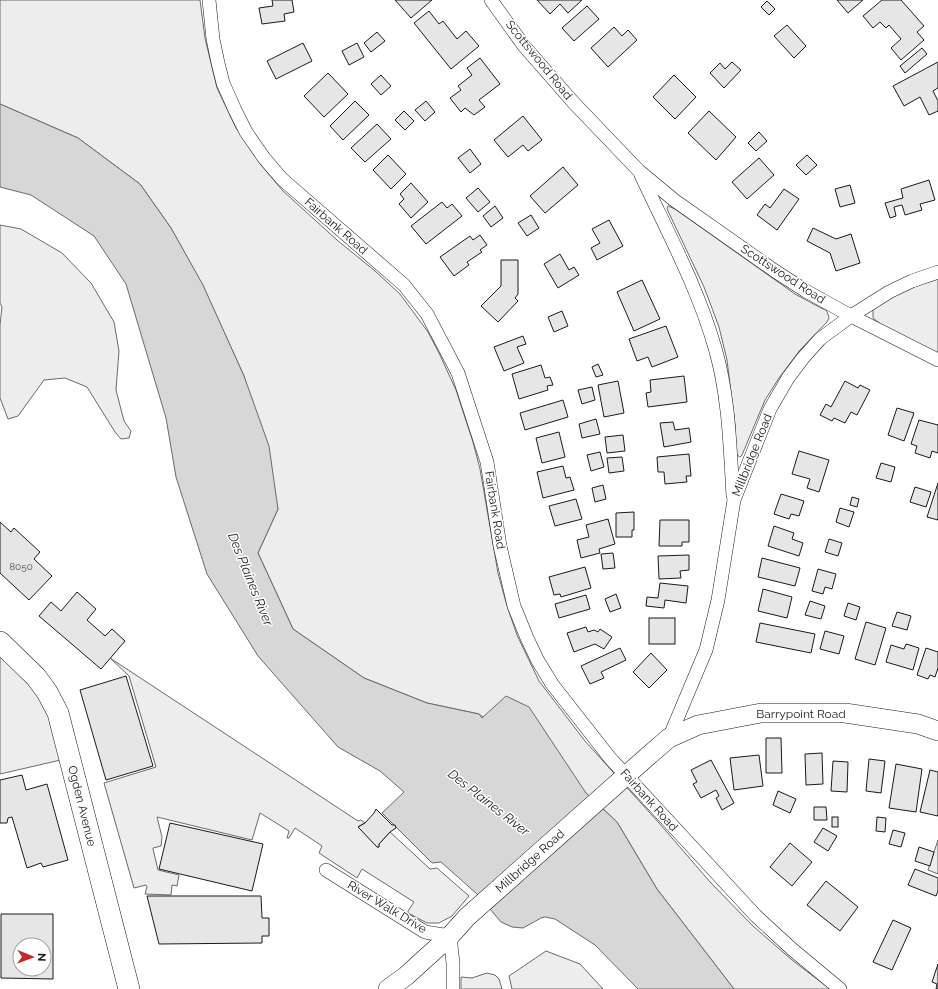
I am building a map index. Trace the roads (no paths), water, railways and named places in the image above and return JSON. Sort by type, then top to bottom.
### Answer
[{"type":"main road","name":"Ogden Avenue","points":[[0,642],[36,677],[47,692],[58,713],[129,989]]},
{"type":"street","name":"Fairbank Road","points":[[209,0],[213,38],[220,70],[234,110],[246,132],[264,158],[282,179],[404,285],[427,314],[458,373],[487,462],[500,546],[514,606],[538,661],[552,684],[610,758],[756,916],[792,950],[840,989]]},
{"type":"street","name":"Scottswood Road","points":[[491,0],[524,46],[573,102],[639,171],[674,200],[775,271],[806,290],[851,316],[938,360]]},
{"type":"street","name":"Scottswood Road","points":[[639,171],[684,267],[706,320],[715,349],[728,418],[734,500]]},
{"type":"street","name":"Millbridge Road","points":[[669,738],[706,650],[718,600],[734,500],[770,409],[788,378],[820,339],[851,316],[889,292],[912,281],[938,272]]},
{"type":"street","name":"Barrypoint Road","points":[[613,788],[669,738],[698,725],[761,713],[845,713],[918,724],[938,730]]},
{"type":"street","name":"Millbridge Road","points":[[388,989],[406,976],[450,936],[467,917],[613,788]]},
{"type":"street","name":"River Walk Drive","points":[[326,870],[425,932],[450,936]]},
{"type":"street","points":[[450,936],[453,963],[453,989]]},
{"type":"water","name":"Des Plaines River","points":[[0,104],[78,138],[140,184],[171,228],[203,285],[244,376],[269,446],[278,509],[258,553],[293,629],[364,678],[427,703],[479,714],[482,718],[506,696],[529,707],[586,793],[617,822],[657,889],[734,989],[638,989],[595,945],[555,919],[545,917],[541,918],[523,928],[512,927],[501,922],[478,895],[441,862],[432,863],[382,813],[404,792],[380,771],[338,747],[258,656],[207,574],[176,477],[166,418],[126,284],[94,236],[31,195],[0,187]]}]
